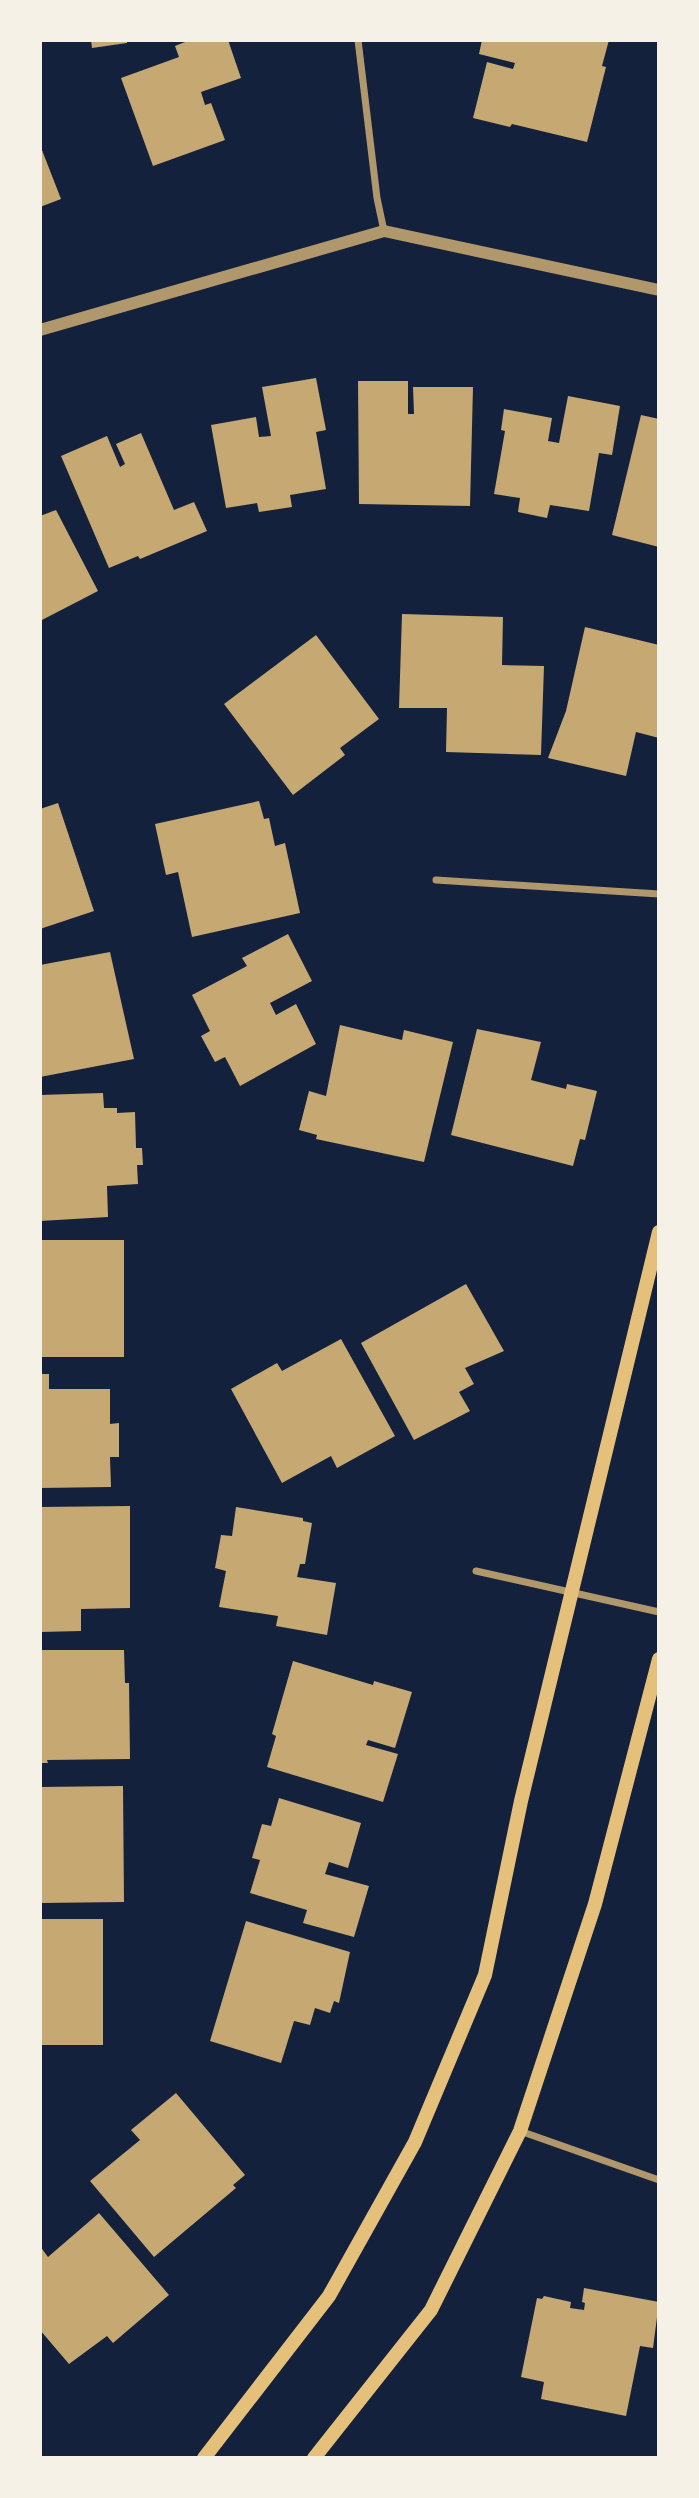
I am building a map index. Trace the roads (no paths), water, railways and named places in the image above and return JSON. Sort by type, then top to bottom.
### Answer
[{"type":"main road","points":[[204,2458],[329,2297],[415,2142],[485,1975],[521,1801],[659,1232]]},
{"type":"main road","points":[[314,2458],[431,2310],[520,2131],[595,1904],[659,1659]]},
{"type":"street","points":[[358,40],[377,198],[384,231]]},
{"type":"street","points":[[40,330],[384,231],[659,290]]},
{"type":"street","points":[[436,880],[659,894]]},
{"type":"street","points":[[476,1571],[659,1612]]},
{"type":"street","points":[[520,2131],[659,2180]]}]
